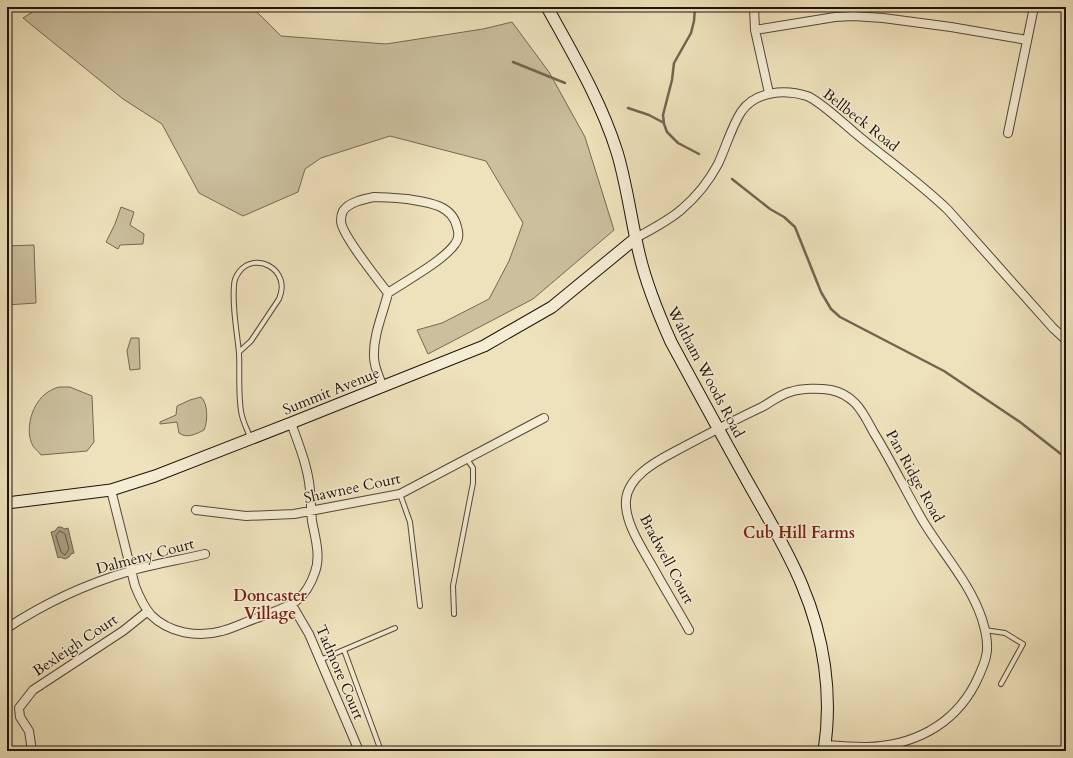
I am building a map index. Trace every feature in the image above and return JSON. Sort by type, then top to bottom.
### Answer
[{"type":"street","points":[[754,7],[755,30],[769,93]]},
{"type":"street","points":[[1008,133],[1034,7]]},
{"type":"street","name":"Waltham Woods Road","points":[[549,8],[603,114],[622,173],[646,278],[661,320],[671,342],[790,560],[811,607],[819,632],[827,682],[827,723],[824,748]]},
{"type":"street","points":[[755,30],[853,16],[883,18],[951,27],[1027,40]]},
{"type":"street","name":"Bellbeck Road","points":[[636,238],[681,210],[698,192],[713,173],[734,125],[741,112],[748,104],[769,93],[789,92],[808,97],[828,111],[930,193],[959,222],[1053,328],[1066,340]]},
{"type":"street","points":[[382,387],[376,366],[374,351],[377,333],[388,293],[437,261],[456,243],[459,234],[457,224],[450,213],[439,206],[428,202],[385,196],[374,197],[352,204],[343,211],[341,221],[346,235],[388,293]]},
{"type":"street","name":"Summit Avenue","points":[[7,503],[111,490],[155,476],[484,346],[552,307],[636,238]]},
{"type":"street","name":"Pan Ridge Road","points":[[718,428],[790,392],[815,389],[832,390],[844,394],[856,404],[866,419],[938,546],[966,584],[981,618],[988,653],[984,667],[967,699],[950,718],[934,729],[908,740],[883,746],[824,748]]},
{"type":"street","name":"Shawnee Court","points":[[196,510],[246,516],[294,514],[400,494],[544,418]]},
{"type":"street","points":[[111,490],[131,571],[140,599],[157,620],[175,630],[187,633],[207,633],[222,631],[292,605],[302,597],[310,584],[316,570],[317,559],[307,470],[302,451],[291,423]]},
{"type":"street","name":"Bradwell Court","points":[[689,630],[630,525],[626,499],[628,491],[645,469],[718,428]]},
{"type":"street","name":"Dalmeny Court","points":[[7,628],[65,595],[98,582],[131,571],[205,554]]},
{"type":"street","name":"Tadmore Court","points":[[292,605],[309,634],[359,751]]},
{"type":"street","name":"Bexleigh Court","points":[[32,751],[29,731],[20,717],[19,708],[27,697],[33,690],[123,631],[148,610]]},
{"type":"lane","points":[[239,352],[251,341],[282,293],[283,286],[281,278],[276,271],[264,264],[256,263],[243,268],[236,278],[234,286],[236,331],[239,352],[240,410],[251,438]]},
{"type":"lane","points":[[454,614],[454,586],[474,483],[473,468],[467,459]]},
{"type":"lane","points":[[400,494],[410,522],[420,606]]},
{"type":"lane","points":[[320,660],[394,628]]},
{"type":"lane","points":[[984,630],[1005,633],[1023,644],[1001,684]]},
{"type":"lane","points":[[344,650],[381,751]]},
{"type":"shaded area","points":[[40,7],[229,7],[257,12],[281,36],[386,44],[483,29],[512,22],[549,72],[585,137],[614,230],[533,299],[428,354],[417,330],[442,323],[489,299],[509,261],[523,223],[486,161],[390,136],[321,158],[305,169],[298,192],[243,216],[199,193],[162,124],[123,99],[23,18]]},
{"type":"shaded area","points":[[121,207],[134,212],[130,225],[144,234],[143,244],[120,245],[118,249],[106,242]]},
{"type":"shaded area","points":[[34,245],[36,303],[7,305],[7,246]]},
{"type":"shaded area","points":[[131,338],[139,338],[140,369],[130,370],[127,351]]},
{"type":"shaded area","points":[[59,387],[70,387],[92,396],[94,442],[87,451],[41,455],[33,446],[30,439],[29,432],[31,417],[34,409],[42,397]]},
{"type":"shaded area","points":[[201,397],[205,404],[207,413],[204,430],[185,436],[179,433],[177,422],[160,424],[160,422],[176,415],[177,406]]},
{"type":"water","points":[[58,527],[65,529],[68,528],[74,553],[65,559],[60,557],[58,558],[51,532],[55,531]]},
{"type":"waterway","points":[[695,7],[691,33],[674,63],[672,80],[663,115],[667,132],[678,143],[699,154]]},
{"type":"waterway","points":[[513,62],[565,83]]},
{"type":"waterway","points":[[628,108],[649,115],[664,123]]},
{"type":"waterway","points":[[732,179],[770,209],[784,217],[795,227],[821,292],[831,309],[840,317],[944,371],[1020,422],[1066,458]]},
{"type":"district","name":"Cub Hill Farms","points":[[799,532]]},
{"type":"district","name":"Doncaster Village","points":[[270,604]]}]
